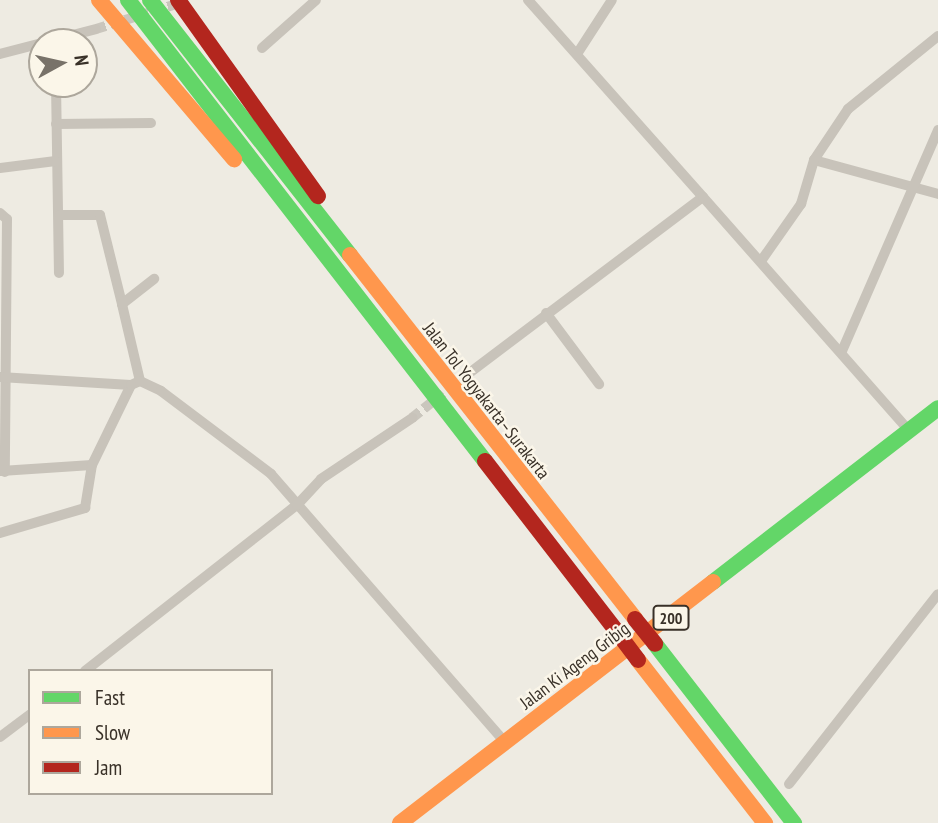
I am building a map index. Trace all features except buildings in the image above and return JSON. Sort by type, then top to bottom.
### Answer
[{"type":"main road","points":[[99,0],[389,341]]},
{"type":"main road","points":[[128,0],[389,341],[765,823]]},
{"type":"main road","name":"Jalan Tol Yogyakarta–Surakarta","points":[[150,0],[492,442],[655,643],[794,823]]},
{"type":"main road","points":[[178,0],[492,442]]},
{"type":"main road","name":"Jalan Ki Ageng Gribig","points":[[400,823],[938,408]]},
{"type":"street","points":[[262,48],[316,0]]},
{"type":"street","points":[[528,0],[842,351],[910,432]]},
{"type":"street","points":[[577,54],[612,0]]},
{"type":"street","points":[[761,261],[801,204],[814,160],[848,109],[938,36]]},
{"type":"street","points":[[0,54],[28,46]]},
{"type":"street","points":[[56,98],[60,273]]},
{"type":"street","points":[[56,124],[151,123]]},
{"type":"street","points":[[842,351],[938,130]]},
{"type":"street","points":[[814,160],[938,194]]},
{"type":"street","points":[[0,168],[56,161]]},
{"type":"street","points":[[464,377],[703,197]]},
{"type":"street","points":[[0,213],[6,219],[2,472],[92,465]]},
{"type":"street","points":[[0,533],[80,511],[88,502],[92,465],[136,383],[122,304],[100,215],[60,215]]},
{"type":"street","points":[[122,304],[154,279]]},
{"type":"street","points":[[546,313],[599,384]]},
{"type":"street","points":[[4,378],[136,383],[259,463],[506,743]]},
{"type":"street","points":[[88,669],[297,505],[321,479],[412,418]]},
{"type":"street","points":[[789,785],[938,594]]},
{"type":"street","points":[[0,737],[28,716]]},
{"type":"tunnel","points":[[98,28],[183,2]]},
{"type":"tunnel","points":[[412,418],[456,383]]},
{"type":"traffic: fast","points":[[128,0],[485,461]]},
{"type":"traffic: fast","points":[[150,0],[350,255]]},
{"type":"traffic: fast","points":[[713,582],[938,408]]},
{"type":"traffic: fast","points":[[655,644],[794,823]]},
{"type":"traffic: slow","points":[[99,0],[234,159]]},
{"type":"traffic: slow","points":[[350,255],[635,619]]},
{"type":"traffic: slow","points":[[400,823],[713,582]]},
{"type":"traffic: slow","points":[[638,660],[765,823]]},
{"type":"traffic: jam","points":[[178,0],[318,196]]},
{"type":"traffic: jam","points":[[485,461],[617,632]]},
{"type":"traffic: jam","points":[[635,619],[655,644]]},
{"type":"traffic: jam","points":[[617,632],[638,660]]}]
